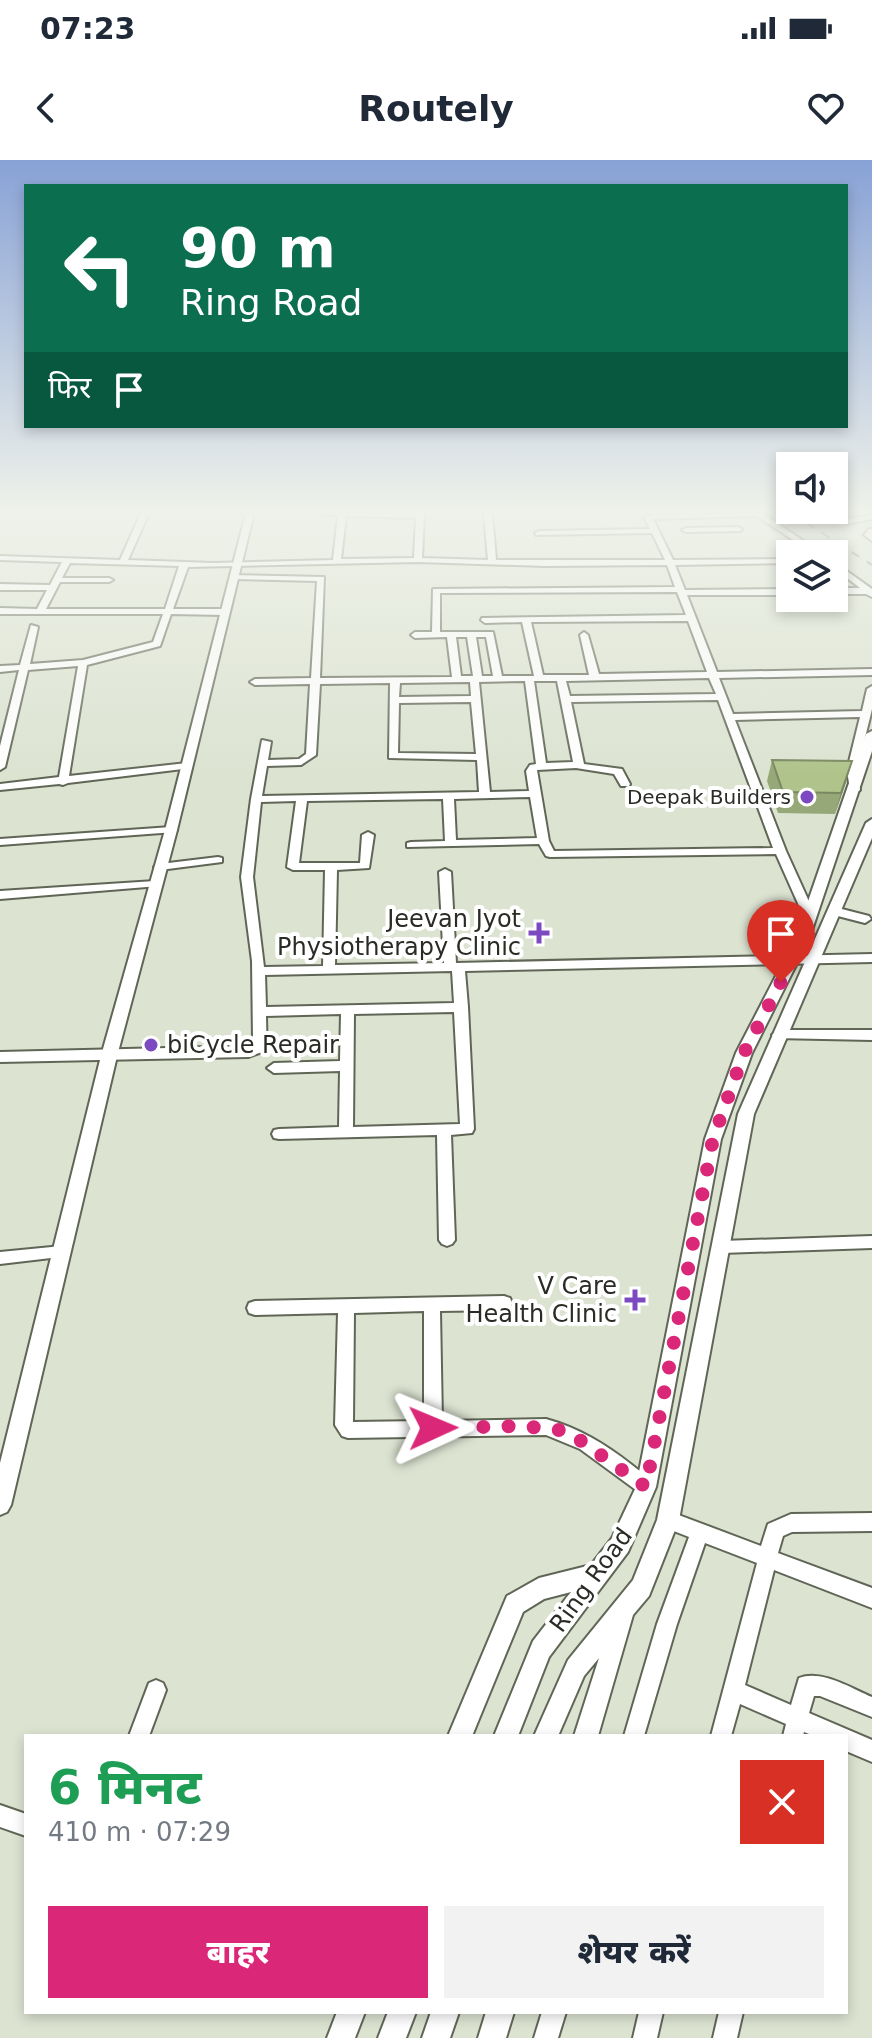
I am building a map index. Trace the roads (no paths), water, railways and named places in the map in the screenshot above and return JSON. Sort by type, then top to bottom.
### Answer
[{"type":"street","points":[[40,611],[46,601]]},
{"type":"street","points":[[0,669],[83,663],[152,648],[159,641],[171,601]]},
{"type":"street","points":[[0,1505],[109,1056],[171,830],[227,601]]},
{"type":"street","points":[[262,763],[309,759],[317,682],[320,601]]},
{"type":"street","points":[[434,601],[436,635]]},
{"type":"street","points":[[685,601],[780,851],[810,917]]},
{"type":"street","points":[[0,611],[224,612]]},
{"type":"street","points":[[485,620],[691,618]]},
{"type":"street","points":[[526,620],[542,768]]},
{"type":"street","points":[[0,767],[34,627]]},
{"type":"street","points":[[451,634],[457,680]]},
{"type":"street","points":[[471,634],[485,795]]},
{"type":"street","points":[[415,635],[491,636],[498,679]]},
{"type":"street","points":[[584,635],[595,678]]},
{"type":"street","points":[[63,782],[83,663]]},
{"type":"street","points":[[255,682],[872,672]]},
{"type":"street","points":[[561,678],[579,766]]},
{"type":"street","points":[[395,680],[393,756],[482,757]]},
{"type":"street","points":[[855,790],[852,770],[872,689]]},
{"type":"street","points":[[565,699],[723,697]]},
{"type":"street","points":[[394,700],[476,699]]},
{"type":"street","points":[[731,717],[865,714]]},
{"type":"street","name":"Ring Road","points":[[507,1734],[541,1649],[620,1545],[646,1487],[713,1139],[744,1053],[793,959],[810,917],[872,734]]},
{"type":"street","points":[[0,1057],[248,1052],[260,1044],[258,971],[247,877],[266,742]]},
{"type":"street","points":[[0,787],[187,766]]},
{"type":"street","points":[[625,784],[618,771],[585,770],[579,766],[531,771],[546,851],[558,856],[780,851]]},
{"type":"street","points":[[256,799],[535,794]]},
{"type":"street","points":[[448,795],[451,844]]},
{"type":"street","points":[[302,798],[293,867],[365,866],[368,835]]},
{"type":"street","name":"Ring Road","points":[[547,1734],[576,1668],[625,1612],[641,1588],[668,1520],[746,1114],[872,823]]},
{"type":"street","points":[[0,842],[171,830]]},
{"type":"street","points":[[411,845],[543,841]]},
{"type":"street","points":[[160,867],[218,860]]},
{"type":"street","points":[[329,969],[331,868]]},
{"type":"street","points":[[279,1134],[444,1132],[461,1131],[470,1123],[462,1007],[454,967],[445,872]]},
{"type":"street","points":[[0,895],[155,884]]},
{"type":"street","points":[[834,911],[865,919]]},
{"type":"street","points":[[258,971],[872,958]]},
{"type":"street","points":[[260,1012],[462,1007]]},
{"type":"street","points":[[346,1132],[348,1010]]},
{"type":"street","points":[[779,1035],[872,1035]]},
{"type":"street","points":[[274,1068],[347,1066]]},
{"type":"street","points":[[444,1132],[447,1240]]},
{"type":"street","points":[[722,1247],[872,1242]]},
{"type":"street","points":[[0,1258],[62,1252]]},
{"type":"street","points":[[255,1308],[504,1303]]},
{"type":"street","points":[[432,1304],[433,1428]]},
{"type":"street","points":[[346,1306],[344,1425],[355,1432],[523,1426],[567,1431],[646,1487]]},
{"type":"street","points":[[668,1520],[872,1598]]},
{"type":"street","points":[[721,1734],[771,1538],[781,1525],[872,1522]]},
{"type":"street","points":[[635,1734],[667,1624],[700,1531]]},
{"type":"street","points":[[461,1734],[515,1604],[539,1589],[595,1575]]},
{"type":"street","points":[[587,1734],[625,1612]]},
{"type":"street","points":[[795,1727],[806,1685],[813,1684],[872,1707]]},
{"type":"street","points":[[140,1734],[156,1690]]},
{"type":"street","points":[[732,1690],[795,1727],[828,1734]]},
{"type":"street","points":[[848,1741],[872,1751]]},
{"type":"street","points":[[0,1816],[24,1824]]},
{"type":"street","points":[[341,2038],[350,2014]]},
{"type":"street","points":[[392,2038],[401,2014]]},
{"type":"street","points":[[436,2038],[444,2014]]},
{"type":"street","points":[[492,2038],[499,2014]]},
{"type":"street","points":[[546,2038],[553,2014]]},
{"type":"street","points":[[645,2038],[651,2014]]},
{"type":"street","points":[[725,2038],[731,2014]]},
{"type":"place","name":"Deepak Builders","points":[[807,797]]},
{"type":"place","name":"Jeevan Jyot Physiotherapy Clinic","points":[[539,933]]},
{"type":"place","name":"biCycle Repair","points":[[151,1045]]},
{"type":"place","name":"V Care Health Clinic","points":[[635,1300]]}]
